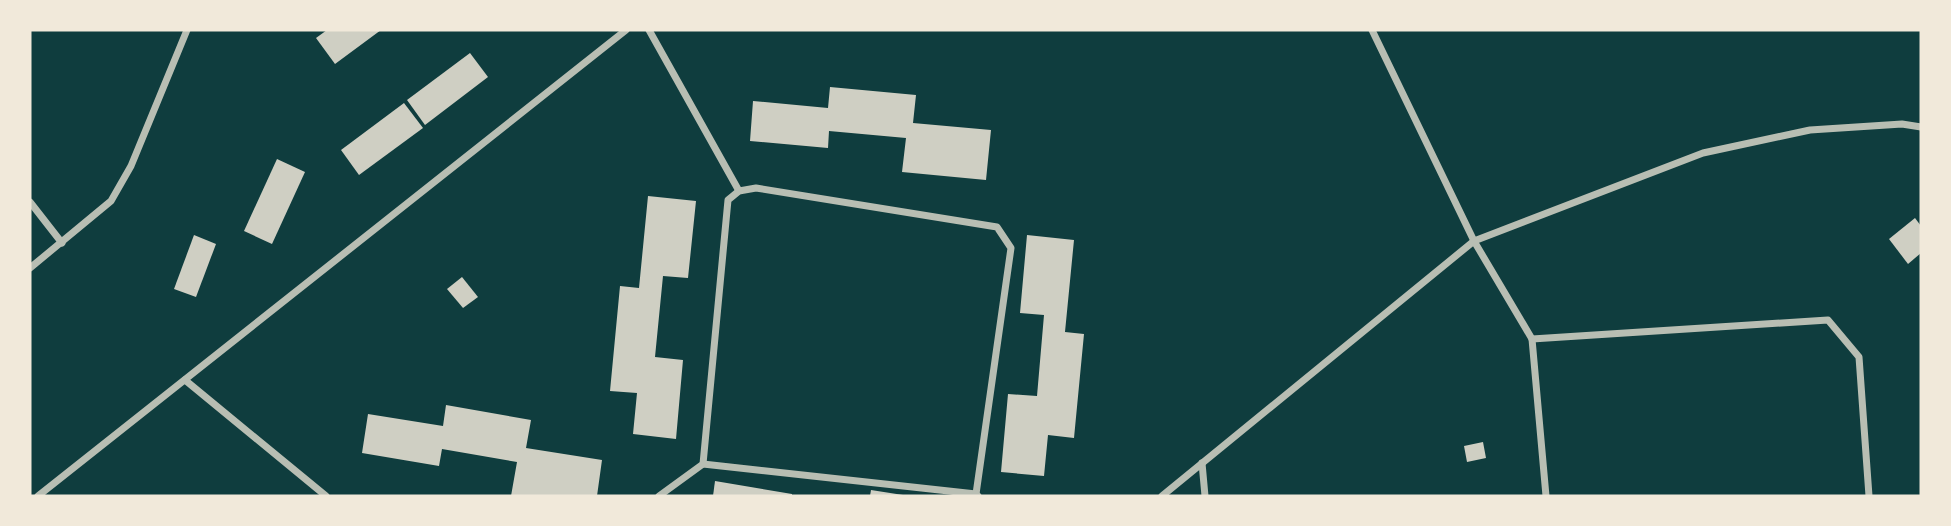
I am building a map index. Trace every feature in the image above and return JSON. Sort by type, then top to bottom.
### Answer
[{"type":"street","points":[[30,268],[111,201],[131,166],[187,30]]},
{"type":"street","points":[[38,496],[625,30]]},
{"type":"street","points":[[649,30],[739,191]]},
{"type":"street","points":[[1372,30],[1474,240],[1532,339],[1546,496]]},
{"type":"street","points":[[1162,496],[1474,240],[1703,153],[1810,130],[1902,124],[1921,127]]},
{"type":"street","points":[[659,496],[703,464],[977,495],[1011,248],[997,227],[756,188],[739,191],[728,200],[703,464]]},
{"type":"street","points":[[30,202],[62,243]]},
{"type":"street","points":[[1532,339],[1828,320],[1859,357],[1869,496]]},
{"type":"street","points":[[185,380],[326,496]]},
{"type":"street","points":[[1202,463],[1205,496]]},
{"type":"building","points":[[327,30],[381,30],[335,64],[316,38]]},
{"type":"building","points":[[470,53],[488,77],[425,125],[407,100]]},
{"type":"building","points":[[830,87],[916,95],[913,123],[991,130],[986,180],[902,172],[906,138],[829,131],[828,148],[750,141],[753,101],[828,108]]},
{"type":"building","points":[[404,103],[423,128],[359,175],[341,150]]},
{"type":"building","points":[[277,159],[305,172],[272,244],[244,231]]},
{"type":"building","points":[[648,196],[696,201],[688,278],[663,276],[655,357],[683,360],[676,439],[633,434],[637,393],[610,391],[620,286],[639,288]]},
{"type":"building","points":[[1915,218],[1921,226],[1921,253],[1908,264],[1889,239]]},
{"type":"building","points":[[194,235],[216,244],[196,297],[174,289]]},
{"type":"building","points":[[1027,235],[1074,240],[1065,332],[1084,334],[1074,438],[1048,435],[1044,476],[1001,472],[1008,394],[1037,396],[1044,315],[1020,313]]},
{"type":"building","points":[[462,277],[478,297],[463,308],[447,289]]},
{"type":"building","points":[[446,405],[531,420],[526,448],[602,460],[597,496],[511,496],[517,462],[442,449],[439,466],[362,453],[368,414],[443,426]]},
{"type":"building","points":[[1483,442],[1486,458],[1467,462],[1464,446]]},
{"type":"building","points":[[715,481],[792,494],[792,496],[713,496]]},
{"type":"building","points":[[871,490],[903,495],[903,496],[870,496]]}]
